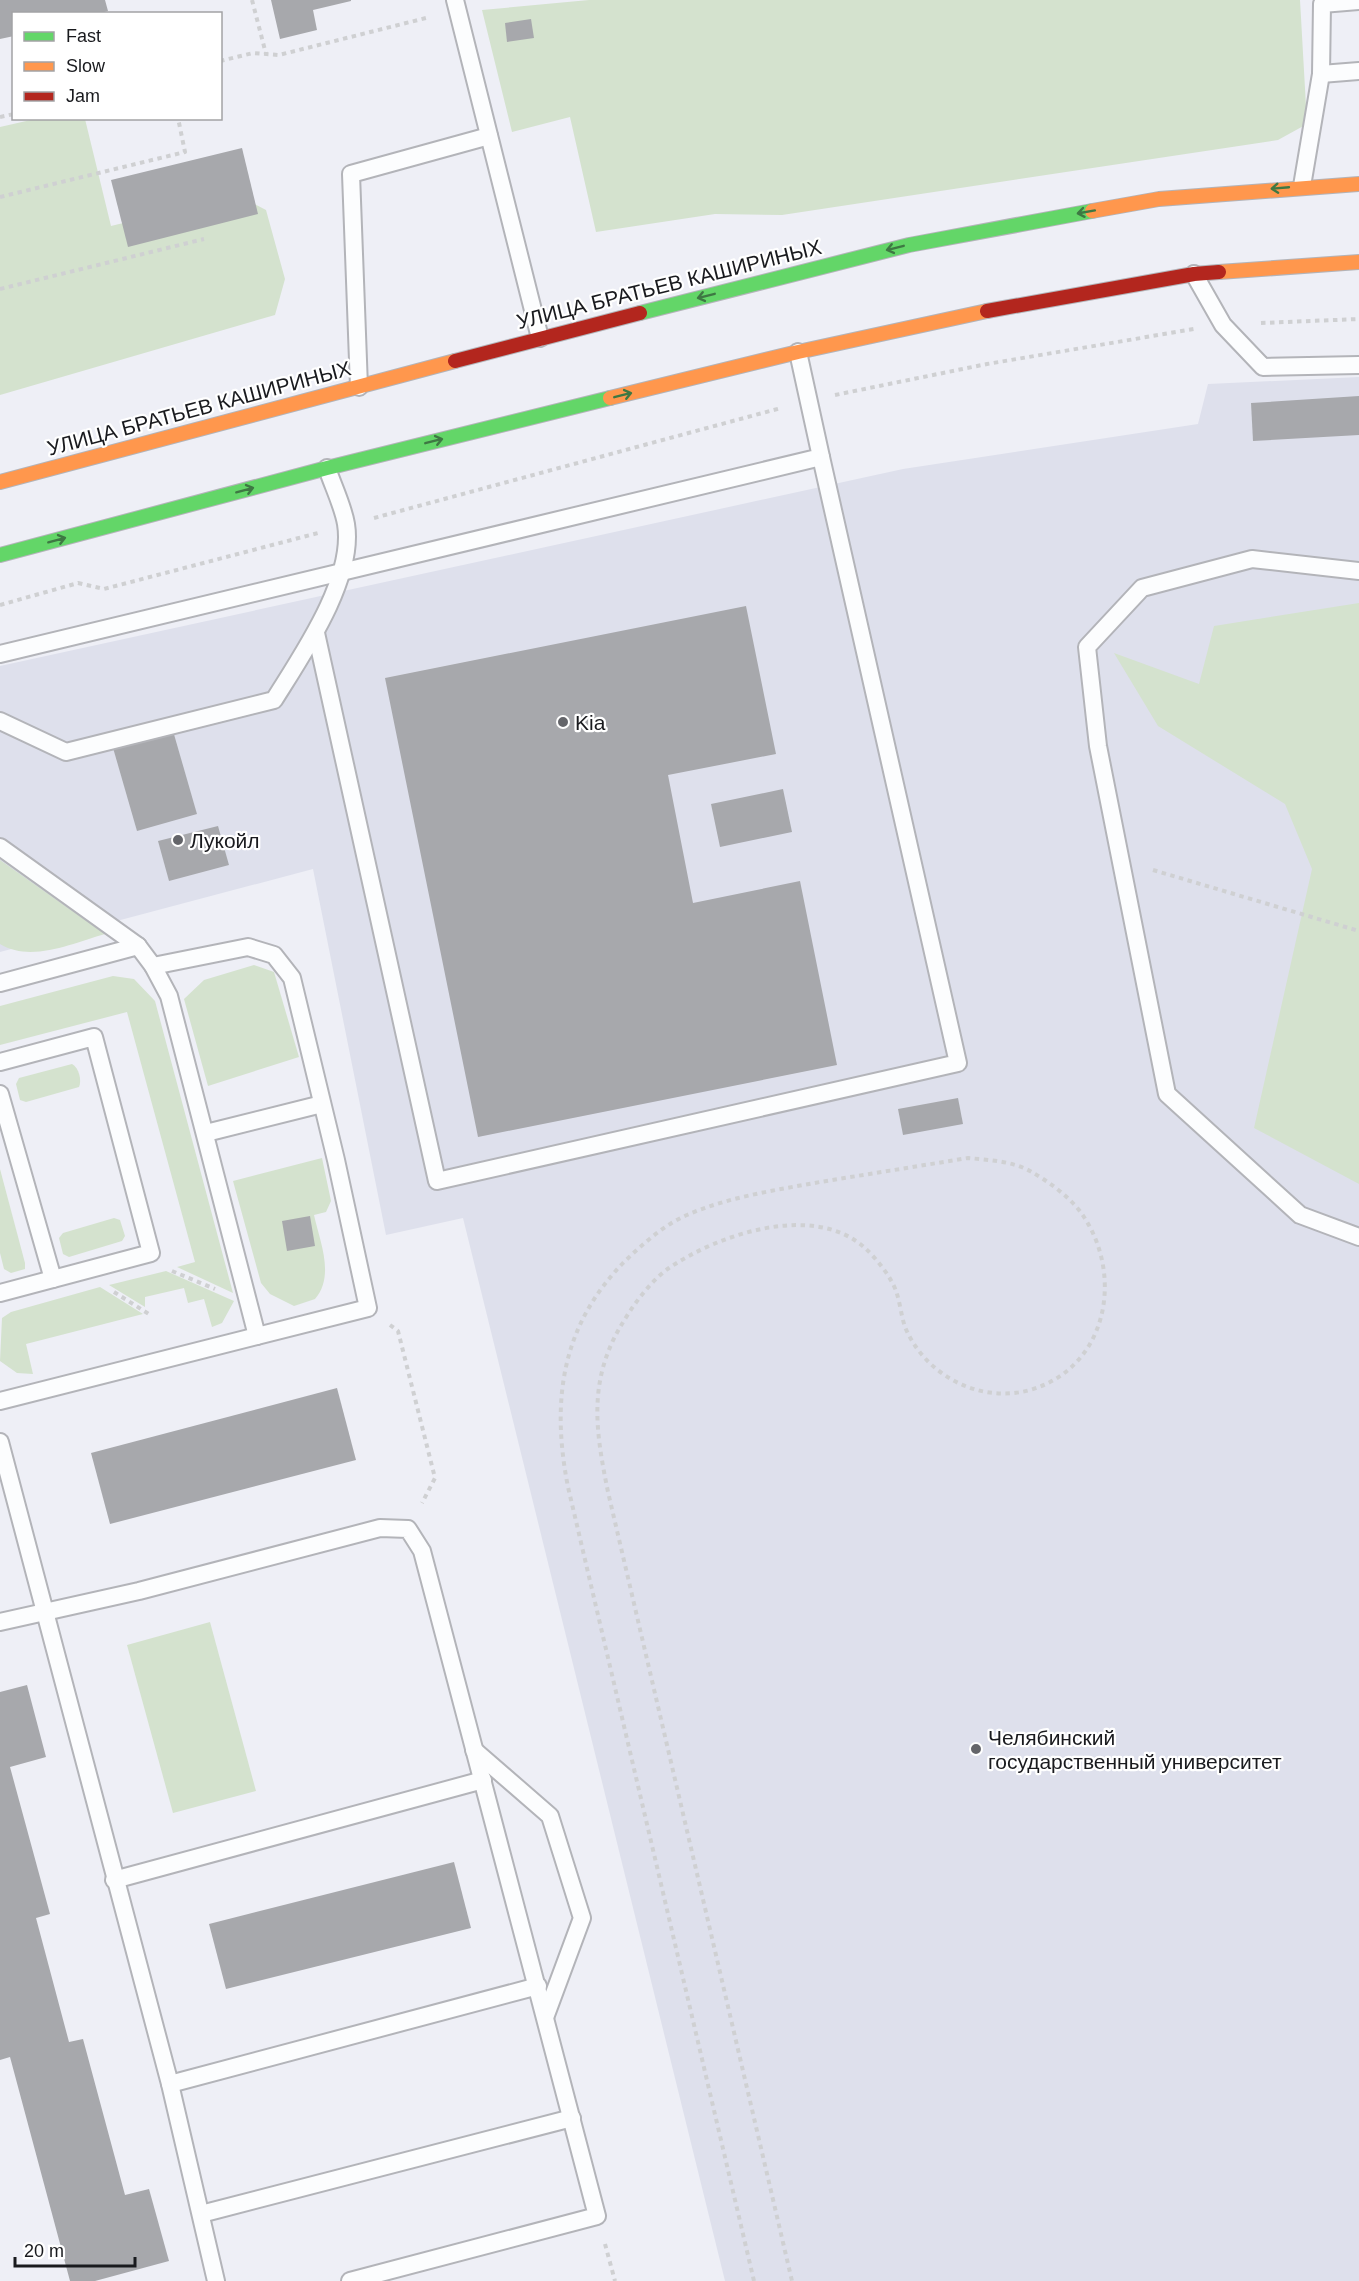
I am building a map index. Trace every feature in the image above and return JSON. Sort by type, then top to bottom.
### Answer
[{"type":"main road","name":"УЛИЦА БРАТЬЕВ КАШИРИНЫХ","points":[[0,482],[540,338],[909,245],[1159,199],[1302,186],[1359,184]]},
{"type":"main road","points":[[0,555],[327,468],[798,352],[1030,302],[1194,274],[1359,262]]},
{"type":"lane","points":[[1302,186],[1322,74],[1322,4],[1359,1]]},
{"type":"lane","points":[[456,5],[540,338]]},
{"type":"lane","points":[[1322,74],[1359,72]]},
{"type":"lane","points":[[359,387],[351,174],[489,136]]},
{"type":"lane","points":[[1194,274],[1223,325],[1263,367],[1359,365]]},
{"type":"lane","points":[[316,633],[437,1181],[958,1063],[798,352]]},
{"type":"lane","points":[[0,654],[342,570],[821,457]]},
{"type":"lane","points":[[0,721],[66,752],[274,699],[316,633],[342,570],[346,525],[327,468]]},
{"type":"lane","points":[[1359,571],[1252,559],[1142,588],[1087,647],[1098,746],[1167,1094],[1300,1215],[1359,1237]]},
{"type":"lane","points":[[0,847],[138,946],[153,966],[169,996],[258,1336]]},
{"type":"lane","points":[[0,983],[138,946]]},
{"type":"lane","points":[[0,1401],[368,1308],[292,978],[274,955],[248,947],[153,966]]},
{"type":"lane","points":[[0,1062],[94,1037],[151,1253],[0,1293]]},
{"type":"lane","points":[[0,1094],[52,1279]]},
{"type":"lane","points":[[206,1134],[322,1104]]},
{"type":"lane","points":[[0,1442],[43,1613],[170,2084],[216,2281]]},
{"type":"lane","points":[[0,1622],[380,1528],[408,1529],[423,1551],[597,2216],[350,2281]]},
{"type":"lane","points":[[473,1749],[550,1816],[582,1918],[546,2015]]},
{"type":"lane","points":[[114,1880],[483,1780]]},
{"type":"lane","points":[[170,2084],[538,1986]]},
{"type":"lane","points":[[201,2214],[572,2118]]},
{"type":"path","points":[[252,0],[266,54]]},
{"type":"path","points":[[222,61],[253,53],[279,55],[456,5]]},
{"type":"path","points":[[0,197],[185,152],[178,120]]},
{"type":"path","points":[[0,289],[204,239]]},
{"type":"path","points":[[0,605],[78,583],[104,589],[809,400],[987,364],[1223,325],[1359,319]]},
{"type":"path","points":[[1120,860],[1359,931]]},
{"type":"path","points":[[754,2281],[568,1487],[559,1414],[564,1369],[587,1307],[616,1270],[646,1240],[687,1215],[777,1190],[968,1158],[995,1160],[1028,1169],[1073,1205],[1081,1213],[1097,1243],[1104,1267],[1103,1313],[1097,1333],[1079,1361],[1050,1382],[1012,1394],[982,1392],[962,1386],[942,1373],[919,1350],[905,1327],[895,1288],[865,1248],[843,1234],[816,1226],[787,1224],[723,1240],[668,1269],[630,1310],[609,1347],[597,1384],[597,1439],[608,1492],[792,2281]]},
{"type":"path","points":[[151,1253],[171,1271],[249,1304]]},
{"type":"path","points":[[368,1308],[398,1330],[435,1478],[408,1529]]},
{"type":"path","points":[[597,2216],[615,2281]]},
{"type":"shaded area","name":"Челябинский государственный университет","points":[[1359,377],[1359,2281],[725,2281],[463,1218],[386,1235],[313,869],[0,952],[0,666],[903,469],[1198,424],[1208,384]]},
{"type":"green space","points":[[589,0],[1300,0],[1307,124],[1278,140],[782,215],[715,214],[596,232],[570,117],[512,132],[482,10]]},
{"type":"green space","points":[[31,120],[85,120],[111,226],[237,195],[266,210],[285,279],[275,315],[0,395],[0,127]]},
{"type":"green space","points":[[1359,603],[1359,1184],[1254,1128],[1312,869],[1285,804],[1158,726],[1114,653],[1199,684],[1214,626]]},
{"type":"green space","points":[[0,860],[105,934],[38,952],[25,952],[0,944]]},
{"type":"green space","points":[[254,965],[274,972],[299,1057],[208,1086],[184,999],[204,980]]},
{"type":"green space","points":[[113,976],[134,979],[155,1001],[233,1293],[177,1267],[195,1262],[127,1012],[0,1045],[0,1006]]},
{"type":"green space","points":[[72,1064],[79,1074],[79,1087],[26,1102],[20,1100],[16,1084],[19,1078]]},
{"type":"green space","points":[[322,1158],[331,1201],[326,1212],[314,1215],[324,1258],[324,1280],[315,1299],[294,1306],[270,1294],[261,1283],[233,1181]]},
{"type":"green space","points":[[0,1169],[25,1263],[25,1269],[11,1273],[4,1269],[0,1253]]},
{"type":"green space","points":[[114,1218],[120,1220],[125,1236],[122,1241],[69,1257],[63,1254],[59,1238],[63,1233]]},
{"type":"green space","points":[[166,1271],[234,1301],[222,1323],[212,1327],[204,1299],[188,1303],[184,1288],[145,1297],[145,1307],[109,1285]]},
{"type":"green space","points":[[100,1287],[143,1314],[26,1344],[33,1374],[17,1373],[0,1361],[2,1318],[11,1312]]},
{"type":"green space","points":[[210,1622],[256,1791],[173,1813],[127,1645]]},
{"type":"building","points":[[0,0],[105,0],[108,11],[104,12],[12,12],[12,36],[0,39]]},
{"type":"building","points":[[271,0],[351,1],[313,10],[317,30],[280,39]]},
{"type":"building","points":[[531,19],[534,38],[507,42],[505,23]]},
{"type":"building","points":[[242,148],[258,214],[128,247],[111,180]]},
{"type":"building","points":[[1359,396],[1359,435],[1253,441],[1251,403]]},
{"type":"building","points":[[746,606],[776,754],[668,775],[693,903],[800,881],[837,1065],[478,1137],[385,678]]},
{"type":"building","points":[[169,717],[197,814],[137,831],[109,734]]},
{"type":"building","points":[[783,789],[792,832],[720,847],[711,804]]},
{"type":"building","points":[[218,826],[229,865],[169,881],[158,841]]},
{"type":"building","points":[[958,1098],[963,1124],[903,1135],[898,1109]]},
{"type":"building","points":[[310,1216],[315,1246],[287,1251],[282,1221]]},
{"type":"building","points":[[337,1388],[356,1460],[110,1524],[91,1453]]},
{"type":"building","points":[[27,1685],[46,1757],[10,1767],[50,1914],[36,1918],[69,2042],[83,2039],[125,2195],[149,2189],[169,2261],[95,2281],[70,2281],[10,2057],[0,2060],[0,1692]]},
{"type":"building","points":[[454,1862],[471,1928],[226,1989],[209,1924]]},
{"type":"traffic: fast","points":[[640,313],[909,245],[1092,211]]},
{"type":"traffic: fast","points":[[0,555],[327,468],[610,398]]},
{"type":"traffic: slow","points":[[1092,211],[1159,199],[1359,184]]},
{"type":"traffic: slow","points":[[1219,272],[1359,262]]},
{"type":"traffic: slow","points":[[610,398],[798,352],[987,311]]},
{"type":"traffic: slow","points":[[0,482],[455,361]]},
{"type":"traffic: jam","points":[[987,311],[1194,274],[1219,272]]},
{"type":"traffic: jam","points":[[455,361],[640,313]]},
{"type":"place","name":"Kia","points":[[563,722]]},
{"type":"place","name":"Лукойл","points":[[178,840]]},
{"type":"place","name":"Челябинский государственный университет","points":[[976,1749]]}]
